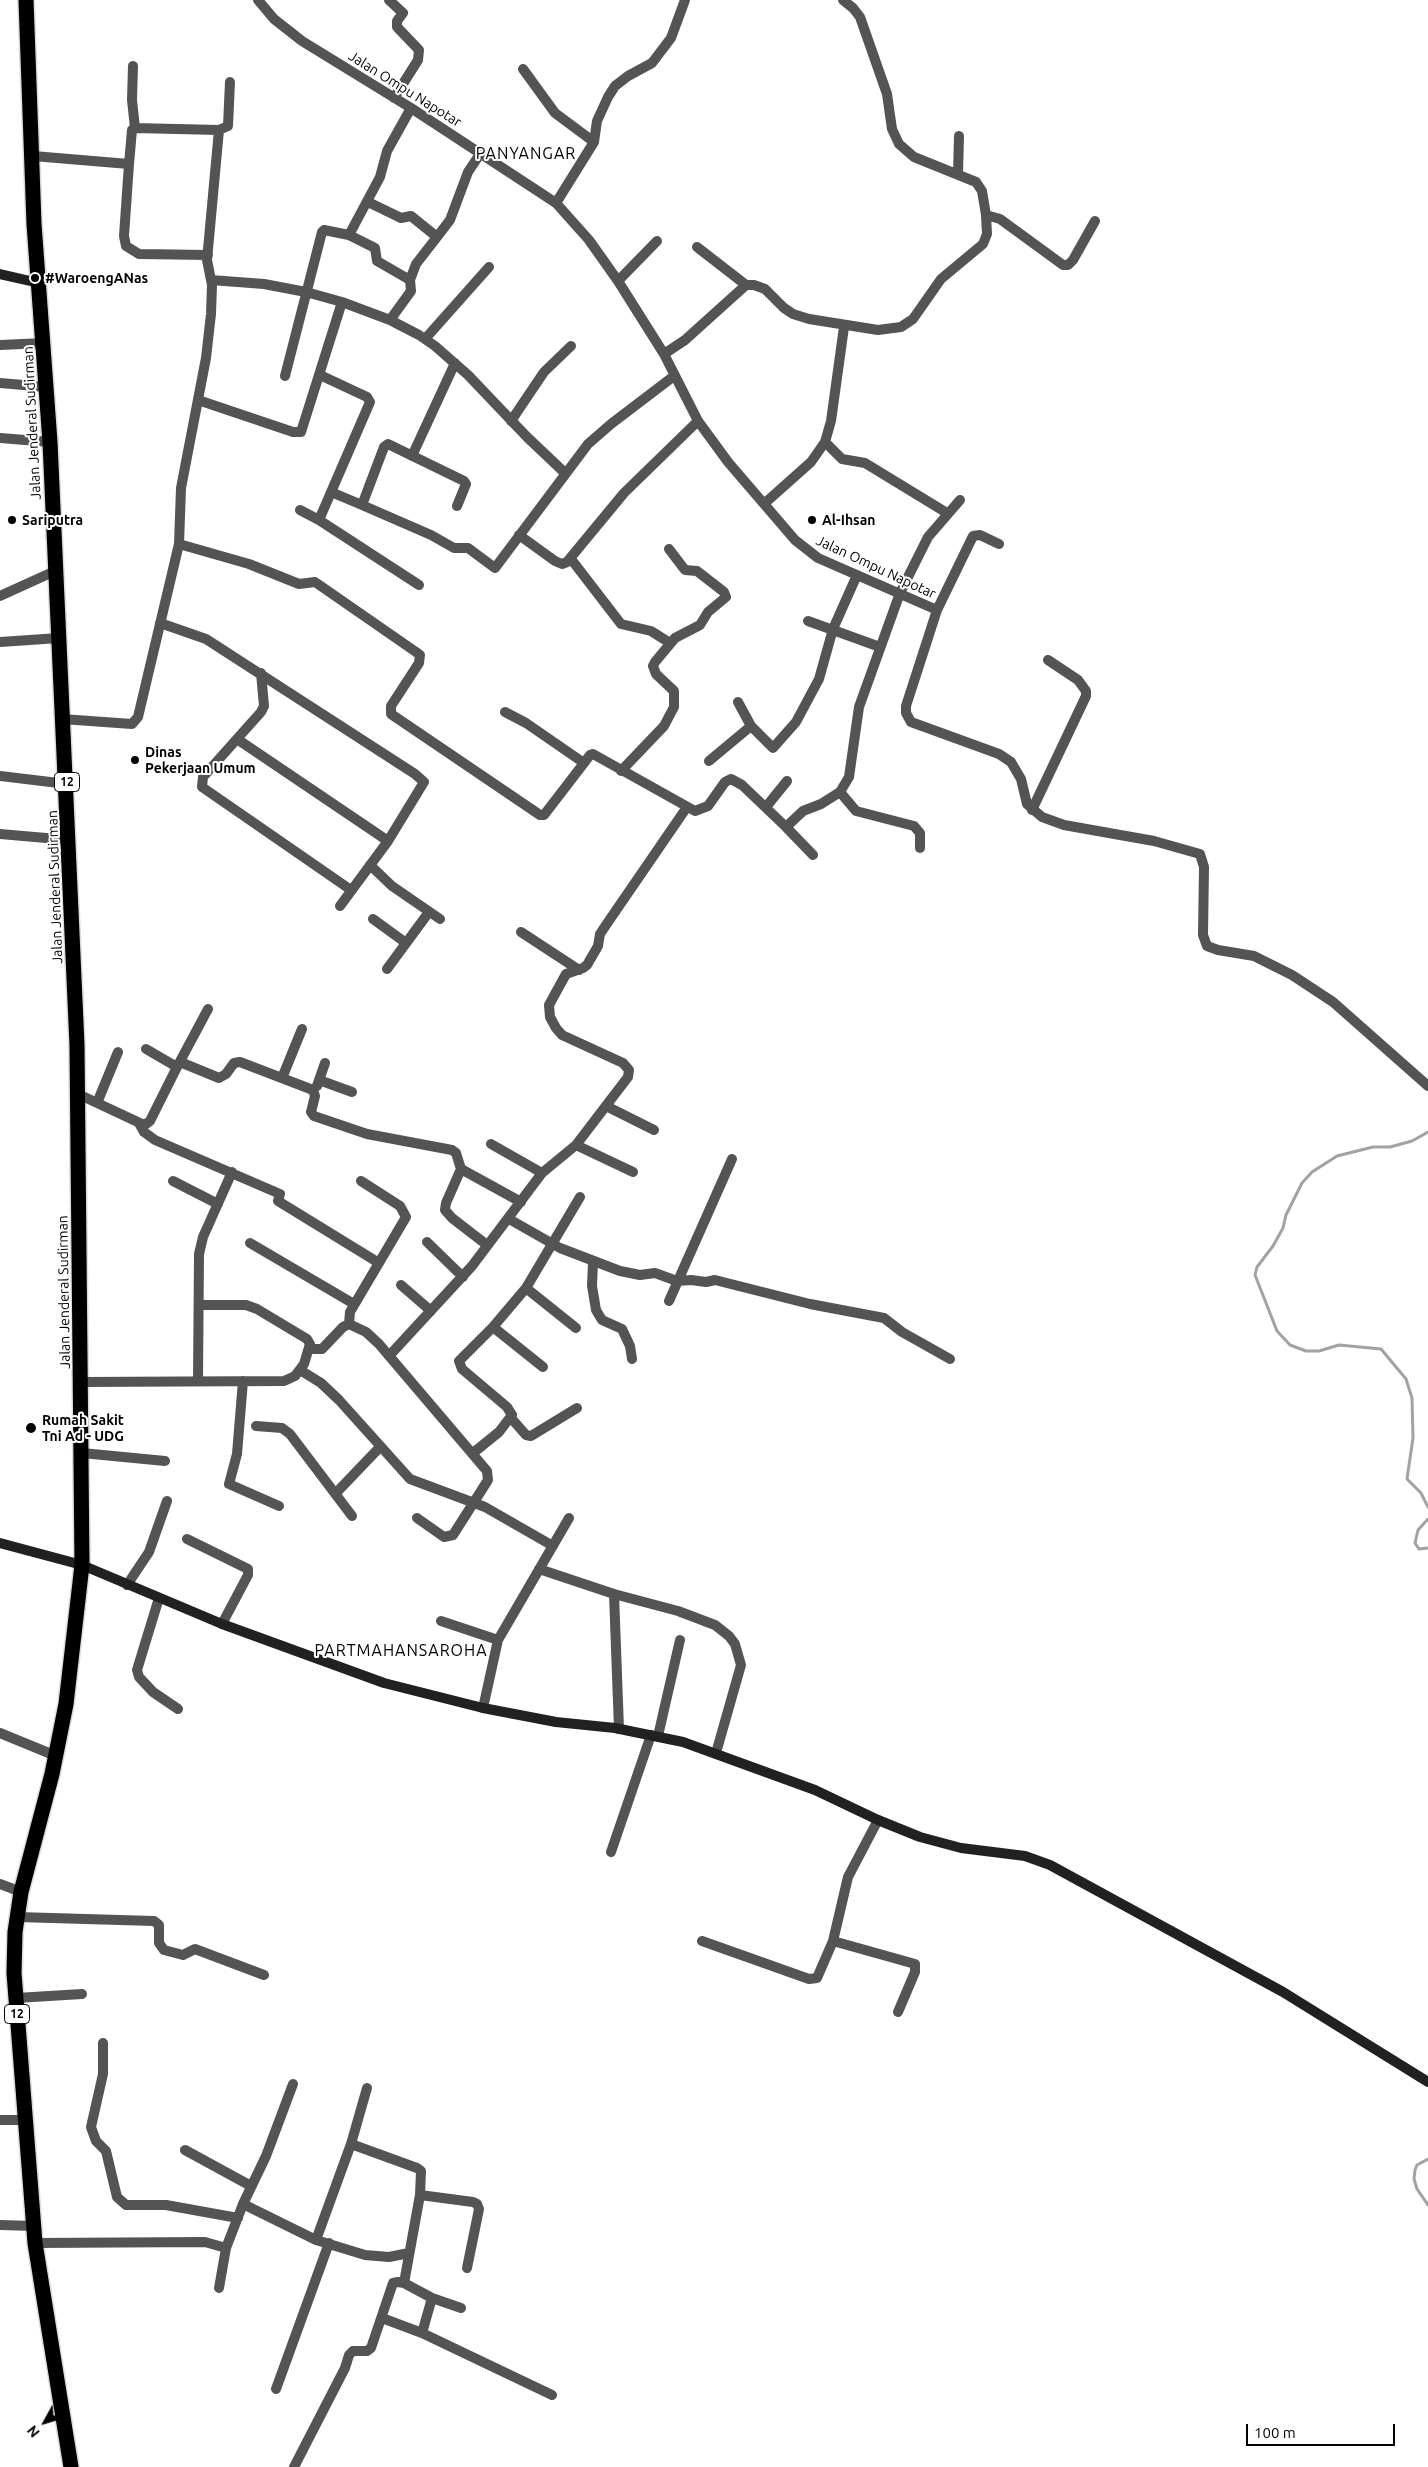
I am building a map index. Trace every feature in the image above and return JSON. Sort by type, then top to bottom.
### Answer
[{"type":"highway","name":"Jalan Jenderal Sudirman","points":[[26,0],[34,224],[50,442],[62,719],[67,784],[78,1094],[82,1382],[82,1564]]},
{"type":"highway","name":"12","points":[[71,2467],[35,2243],[14,1973],[17,1917],[21,1892],[56,1756],[67,1694],[82,1564]]},
{"type":"main road","points":[[0,274],[39,283]]},
{"type":"main road","points":[[0,1543],[82,1564],[127,1585],[222,1624],[384,1683],[483,1708],[556,1722],[619,1729],[654,1736],[716,1753],[816,1790],[878,1820],[920,1837],[961,1848],[1024,1856],[1050,1865],[1283,1992],[1428,2082]]},
{"type":"street","name":"Jalan Ompu Napotar","points":[[258,0],[274,18],[302,41],[411,108],[556,203],[589,240],[618,281],[664,354],[698,421],[728,462],[809,553],[937,610],[906,706],[907,718],[918,726],[999,754],[1011,762],[1021,779],[1027,804],[1032,810]]},
{"type":"street","points":[[389,0],[403,13],[397,21],[397,26],[419,50],[418,60],[394,98]]},
{"type":"street","points":[[556,203],[594,142],[597,121],[608,97],[615,86],[628,76],[652,63],[671,38],[685,0]]},
{"type":"street","points":[[697,247],[746,285],[754,285],[765,289],[793,314],[844,326],[878,330],[901,327],[913,318],[941,279],[984,244],[987,234],[982,191],[976,182],[914,157],[899,144],[892,129],[887,94],[860,17],[843,0]]},
{"type":"street","points":[[133,66],[135,128],[132,130],[129,164],[124,236],[126,246],[139,254],[208,255]]},
{"type":"street","points":[[523,69],[555,113],[594,142]]},
{"type":"street","points":[[135,128],[219,130],[228,126],[230,82]]},
{"type":"street","points":[[349,235],[380,177],[387,151],[411,108]]},
{"type":"street","points":[[62,719],[132,724],[136,721],[179,544],[181,488],[198,400],[211,314],[211,280],[208,255],[219,130]]},
{"type":"street","points":[[958,174],[959,136]]},
{"type":"street","points":[[390,320],[411,292],[410,280],[416,264],[450,220],[468,172],[480,154]]},
{"type":"street","points":[[33,156],[129,164]]},
{"type":"street","points":[[368,202],[401,218],[411,216],[437,237]]},
{"type":"street","points":[[986,215],[1000,219],[1062,265],[1068,265],[1073,260],[1095,221]]},
{"type":"street","points":[[285,376],[323,231],[349,235],[375,248],[377,261],[410,280]]},
{"type":"street","points":[[618,281],[657,241]]},
{"type":"street","points":[[425,339],[489,267]]},
{"type":"street","points":[[211,280],[256,282],[306,292],[342,302],[390,320],[425,339],[455,363],[565,473]]},
{"type":"street","points":[[664,354],[685,340],[746,285]]},
{"type":"street","points":[[198,400],[299,433],[304,428],[342,302]]},
{"type":"street","points":[[765,504],[811,462],[825,442],[832,421],[844,326]]},
{"type":"street","points":[[0,345],[44,344]]},
{"type":"street","points":[[511,421],[544,372],[571,346]]},
{"type":"street","points":[[412,456],[455,363]]},
{"type":"street","points":[[319,520],[370,402],[367,397],[320,376]]},
{"type":"street","points":[[331,492],[431,535],[454,548],[468,548],[494,568],[588,444],[674,376]]},
{"type":"street","points":[[0,383],[46,387]]},
{"type":"street","points":[[519,535],[555,561],[562,564],[570,559],[624,493],[698,421]]},
{"type":"street","points":[[0,438],[50,442]]},
{"type":"street","points":[[825,442],[842,459],[865,463],[947,513]]},
{"type":"street","points":[[362,505],[386,446],[392,445],[465,482],[457,506]]},
{"type":"street","points":[[786,826],[803,811],[821,804],[840,792],[850,777],[859,707],[900,593],[928,537],[960,500]]},
{"type":"street","points":[[300,510],[319,520],[419,585]]},
{"type":"street","points":[[937,610],[973,536],[980,535],[999,544]]},
{"type":"street","points":[[179,544],[249,564],[299,584],[315,582],[420,655],[419,663],[391,706],[391,714],[540,815],[544,815],[584,762],[593,754],[694,810],[704,809],[725,782],[730,779],[742,785],[786,826],[813,855]]},
{"type":"street","points":[[621,771],[654,738],[670,716],[675,699],[674,691],[656,674],[653,666],[670,643],[680,634],[700,625],[708,612],[726,596],[697,571],[685,570],[669,549]]},
{"type":"street","points":[[570,559],[621,624],[650,631],[670,643]]},
{"type":"street","points":[[0,596],[55,571]]},
{"type":"street","points":[[738,702],[752,726],[773,748],[789,731],[819,679],[833,629],[857,575]]},
{"type":"street","points":[[808,621],[880,646]]},
{"type":"street","points":[[160,623],[206,638],[421,777],[424,782],[422,787],[388,842],[340,906]]},
{"type":"street","points":[[0,642],[59,638]]},
{"type":"street","points":[[1048,660],[1078,680],[1086,691],[1086,696],[1032,810],[1064,826],[1154,841],[1200,854],[1204,862],[1203,935],[1207,946],[1218,950],[1254,956],[1292,974],[1333,1002],[1428,1086]]},
{"type":"street","points":[[261,673],[264,706],[203,777],[202,787],[351,890]]},
{"type":"street","points":[[505,712],[526,723],[584,762]]},
{"type":"street","points":[[709,761],[752,726]]},
{"type":"street","points":[[237,739],[388,842]]},
{"type":"street","points":[[0,776],[67,784]]},
{"type":"street","points":[[766,807],[787,781]]},
{"type":"street","points":[[840,792],[856,810],[914,826],[921,836],[920,848]]},
{"type":"street","points":[[389,1356],[463,1277],[509,1219],[542,1172],[576,1145],[628,1077],[627,1067],[618,1060],[562,1035],[550,1017],[549,1004],[566,974],[587,965],[598,946],[600,934],[686,807]]},
{"type":"street","points":[[0,834],[69,840]]},
{"type":"street","points":[[370,865],[392,886],[440,919]]},
{"type":"street","points":[[387,969],[429,912]]},
{"type":"street","points":[[373,919],[406,943]]},
{"type":"street","points":[[521,932],[579,970]]},
{"type":"street","points":[[78,1094],[139,1123],[144,1124],[150,1121],[208,1009]]},
{"type":"street","points":[[282,1078],[302,1029]]},
{"type":"street","points":[[146,1049],[217,1078],[224,1076],[232,1065],[238,1062],[315,1092]]},
{"type":"street","points":[[97,1103],[118,1052]]},
{"type":"street","points":[[325,1063],[315,1092],[311,1112],[313,1115],[367,1134],[452,1150],[456,1153],[461,1169],[446,1203],[445,1210],[452,1218],[487,1245]]},
{"type":"street","points":[[319,1080],[352,1092]]},
{"type":"street","points":[[606,1106],[654,1130]]},
{"type":"street","points":[[139,1123],[144,1132],[155,1140],[280,1194],[278,1201],[379,1263]]},
{"type":"street","points":[[491,1144],[542,1172]]},
{"type":"street","points":[[576,1145],[633,1172]]},
{"type":"street","points":[[669,1301],[732,1159]]},
{"type":"street","points":[[461,1169],[521,1202]]},
{"type":"street","points":[[198,1381],[201,1245],[232,1172]]},
{"type":"street","points":[[173,1181],[218,1204]]},
{"type":"street","points":[[349,1324],[348,1315],[406,1217],[400,1206],[361,1181]]},
{"type":"street","points":[[473,1453],[499,1432],[511,1418],[511,1411],[459,1365],[461,1357],[494,1327],[526,1288],[580,1198]]},
{"type":"street","points":[[509,1219],[553,1245],[593,1262],[640,1275],[656,1273],[677,1281],[706,1282],[715,1280],[810,1304],[884,1318],[902,1332],[950,1359]]},
{"type":"street","points":[[250,1242],[354,1304]]},
{"type":"street","points":[[427,1242],[463,1277]]},
{"type":"street","points":[[593,1262],[592,1286],[596,1310],[602,1320],[622,1328],[630,1346],[632,1359]]},
{"type":"street","points":[[401,1285],[431,1311]]},
{"type":"street","points":[[526,1288],[576,1328]]},
{"type":"street","points":[[82,1382],[291,1380],[300,1370],[309,1349],[310,1343],[306,1338],[258,1309],[246,1305],[199,1306]]},
{"type":"street","points":[[309,1349],[322,1349],[343,1327],[349,1324]]},
{"type":"street","points":[[349,1324],[366,1332],[389,1356],[473,1453],[489,1476],[457,1530],[448,1537],[439,1534],[417,1518]]},
{"type":"street","points":[[494,1327],[544,1367]]},
{"type":"street","points":[[300,1370],[321,1383],[410,1479],[473,1502],[554,1546]]},
{"type":"street","points":[[243,1381],[237,1454],[229,1484],[279,1506]]},
{"type":"street","points":[[511,1418],[526,1435],[532,1436],[577,1408]]},
{"type":"street","points":[[256,1426],[282,1428],[290,1434],[336,1492],[352,1516]]},
{"type":"street","points":[[336,1492],[380,1447]]},
{"type":"street","points":[[82,1453],[165,1461]]},
{"type":"street","points":[[127,1585],[149,1552],[167,1501]]},
{"type":"street","points":[[483,1708],[498,1640],[570,1518]]},
{"type":"street","points":[[187,1539],[248,1569],[248,1575],[222,1624]]},
{"type":"street","points":[[540,1569],[614,1594],[678,1611],[715,1625],[729,1636],[735,1644],[740,1665],[716,1753]]},
{"type":"street","points":[[614,1594],[619,1729]]},
{"type":"street","points":[[158,1598],[137,1670],[139,1677],[153,1692],[178,1709]]},
{"type":"street","points":[[441,1621],[498,1640]]},
{"type":"street","points":[[611,1852],[654,1736],[680,1640]]},
{"type":"street","points":[[0,1733],[56,1756]]},
{"type":"street","points":[[702,1941],[813,1980],[820,1974],[833,1941],[848,1877],[878,1820]]},
{"type":"street","points":[[0,1884],[21,1892]]},
{"type":"street","points":[[17,1917],[154,1920],[159,1925],[159,1943],[164,1950],[182,1955],[195,1949],[264,1975]]},
{"type":"street","points":[[833,1941],[915,1964],[915,1972],[898,2012]]},
{"type":"street","points":[[16,1998],[82,1994]]},
{"type":"street","points":[[102,2043],[103,2074],[91,2127],[96,2141],[108,2156],[117,2197],[126,2204],[166,2205],[238,2218]]},
{"type":"street","points":[[219,2288],[226,2248],[243,2204],[266,2156],[293,2084]]},
{"type":"street","points":[[316,2240],[351,2144],[367,2088]]},
{"type":"street","points":[[0,2120],[24,2120]]},
{"type":"street","points":[[351,2144],[420,2169],[422,2174],[404,2284]]},
{"type":"street","points":[[185,2150],[251,2186]]},
{"type":"street","points":[[420,2195],[477,2204],[479,2210],[467,2268]]},
{"type":"street","points":[[243,2204],[316,2240],[376,2257],[409,2253]]},
{"type":"street","points":[[0,2225],[34,2226]]},
{"type":"street","points":[[35,2243],[204,2242],[226,2248]]},
{"type":"street","points":[[276,2389],[329,2243]]},
{"type":"street","points":[[294,2467],[345,2368],[349,2355],[353,2352],[367,2351],[371,2348],[392,2286],[398,2282],[432,2298],[461,2308]]},
{"type":"street","points":[[422,2333],[432,2298]]},
{"type":"street","points":[[382,2318],[422,2333],[552,2395]]},
{"type":"waterway","points":[[1428,1132],[1412,1141],[1390,1147],[1373,1147],[1337,1156],[1312,1172],[1302,1183],[1286,1215],[1283,1228],[1273,1246],[1257,1267],[1255,1275],[1277,1331],[1290,1345],[1306,1351],[1319,1351],[1339,1345],[1381,1349],[1406,1379],[1412,1398],[1413,1438],[1407,1479],[1421,1493],[1428,1507]]},
{"type":"waterway","points":[[1428,1519],[1418,1530],[1415,1543],[1419,1549],[1428,1548]]},
{"type":"waterway","points":[[1428,2159],[1417,2165],[1414,2179],[1417,2189],[1428,2205]]},
{"type":"place","name":"#WaroengANas","points":[[35,278]]},
{"type":"place","name":"Sariputra","points":[[12,520]]},
{"type":"place","name":"Al-Ihsan","points":[[812,520]]},
{"type":"place","name":"Dinas Pekerjaan Umum","points":[[135,760]]},
{"type":"place","name":"Rumah Sakit Tni Ad - UDG","points":[[31,1428]]},
{"type":"district","name":"PANYANGAR","points":[[526,154]]},
{"type":"district","name":"PARTMAHANSAROHA","points":[[401,1651]]}]
